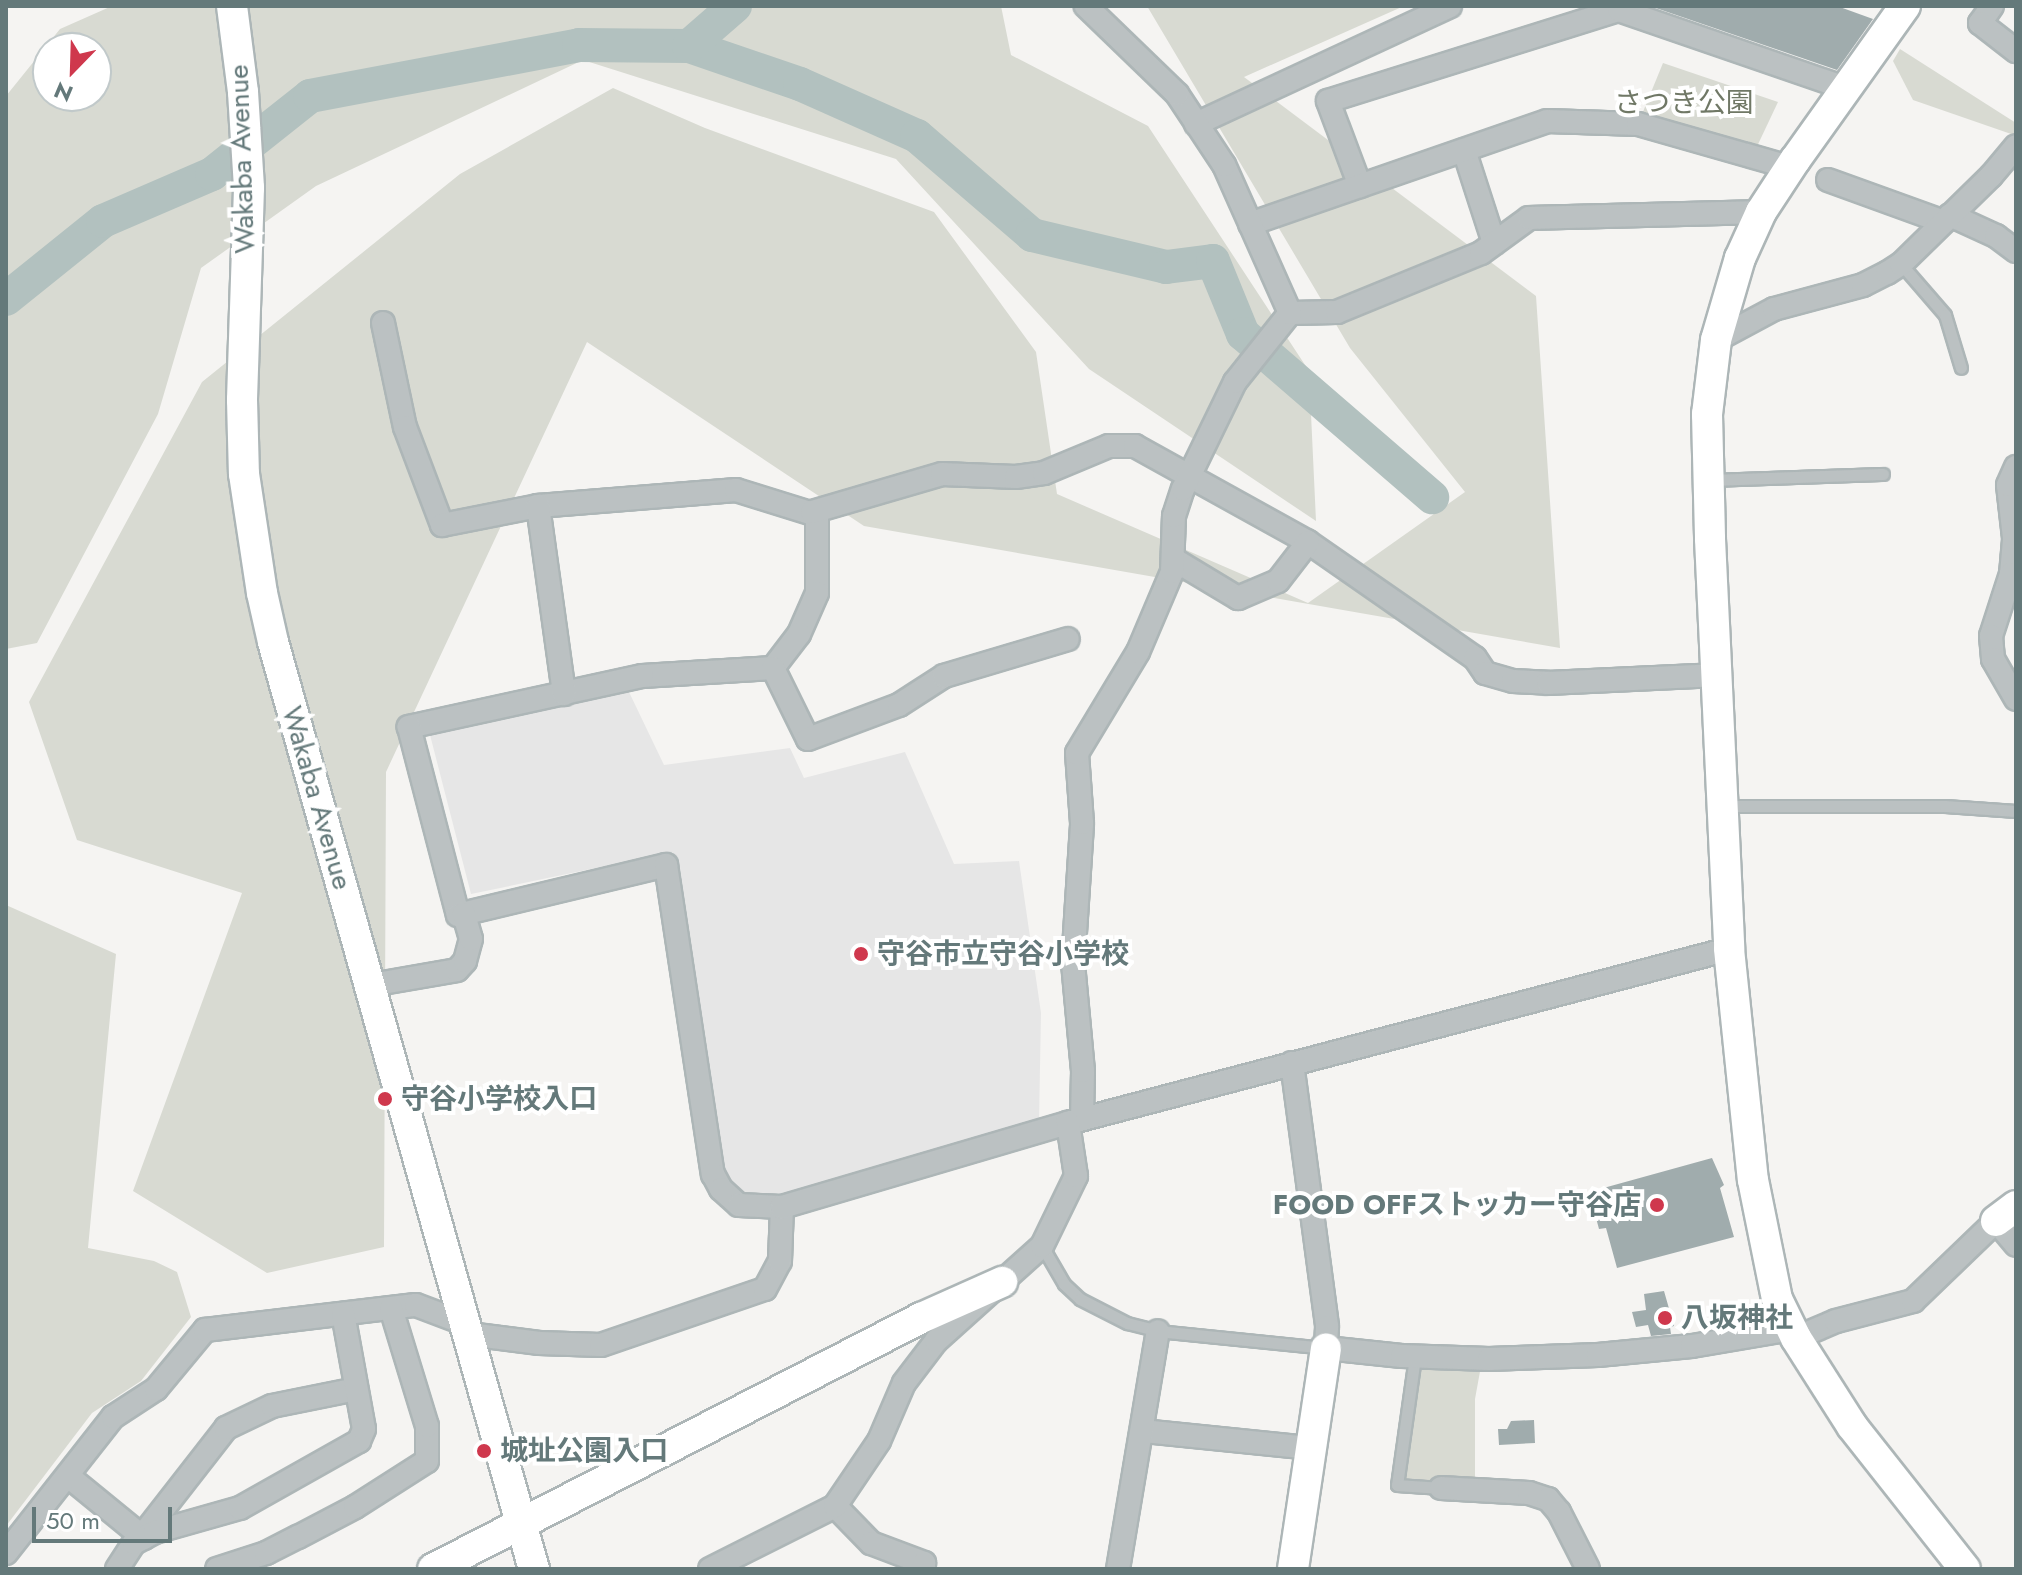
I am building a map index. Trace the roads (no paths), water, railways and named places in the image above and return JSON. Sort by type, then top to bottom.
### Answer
[{"type":"street","name":"Wakaba Avenue","points":[[232,6],[243,92],[249,188],[242,400],[244,474],[273,642],[534,1569]]},
{"type":"street","points":[[1086,6],[1177,94],[1224,165],[1290,313]]},
{"type":"street","points":[[1196,124],[1450,6]]},
{"type":"street","points":[[1905,6],[1761,212],[1740,258],[1716,340],[1707,414],[1708,480],[1729,949],[1753,1180],[1777,1299],[1794,1334],[1852,1426],[1965,1569]]},
{"type":"street","points":[[1992,6],[1980,23],[2016,51]]},
{"type":"street","points":[[1360,186],[1328,101],[1619,10],[1846,88]]},
{"type":"street","points":[[1250,224],[1547,121],[1638,124],[1789,167]]},
{"type":"street","points":[[1716,340],[1774,309],[1863,285],[1901,264],[2016,146]]},
{"type":"street","points":[[1464,150],[1494,243]]},
{"type":"street","points":[[1828,180],[1996,236],[2016,251]]},
{"type":"street","points":[[1290,313],[1337,312],[1481,253],[1529,218],[1761,212]]},
{"type":"street","points":[[710,1569],[754,1558],[835,1506],[879,1441],[904,1383],[936,1341],[1042,1246],[1076,1176],[1075,1121],[1083,1071],[1073,964],[1082,823],[1077,753],[1138,652],[1172,572],[1174,516],[1235,382],[1290,313]]},
{"type":"street","points":[[383,323],[405,427],[442,525],[538,506],[736,490],[817,515],[820,534],[817,593],[799,634],[773,668],[642,676],[409,727],[458,915],[666,865],[713,1174],[721,1189],[739,1205],[782,1207],[1075,1121],[1729,949]]},
{"type":"street","points":[[812,512],[942,474],[1016,477],[1044,473],[1109,446],[1145,450],[1308,542],[1475,658],[1485,673],[1513,681],[1548,683],[1718,675]]},
{"type":"street","points":[[2016,467],[2008,485],[2012,501],[2014,574],[1991,636],[1993,659],[2016,699]]},
{"type":"street","points":[[538,506],[564,694]]},
{"type":"street","points":[[1173,559],[1238,598],[1278,581],[1308,542]]},
{"type":"street","points":[[773,668],[808,739],[899,705],[944,676],[1068,639]]},
{"type":"street","points":[[371,985],[457,970],[465,961],[471,939],[464,914]]},
{"type":"street","points":[[1292,1063],[1327,1327],[1293,1569]]},
{"type":"street","points":[[6,1553],[113,1417],[156,1389],[205,1330],[416,1305],[468,1329],[539,1343],[601,1345],[756,1295],[776,1275],[780,1261],[782,1207]]},
{"type":"street","points":[[1326,1348],[1415,1357],[1489,1359],[1598,1355],[1794,1334],[1913,1301],[2006,1214],[2016,1245]]},
{"type":"street","points":[[433,1569],[921,1318],[1002,1282]]},
{"type":"street","points":[[217,1569],[266,1553],[298,1537],[364,1502],[427,1461],[427,1426],[391,1308]]},
{"type":"street","points":[[117,1569],[134,1543],[143,1537],[240,1508],[353,1446],[364,1429],[343,1314]]},
{"type":"street","points":[[1118,1569],[1158,1331]]},
{"type":"street","points":[[143,1537],[226,1428],[272,1406],[356,1389]]},
{"type":"street","points":[[1143,1431],[1310,1448]]},
{"type":"street","points":[[68,1476],[143,1537]]},
{"type":"street","points":[[1441,1488],[1529,1493],[1548,1499],[1559,1512],[1588,1569]]},
{"type":"street","points":[[835,1506],[871,1543],[924,1563],[924,1569]]},
{"type":"lane","points":[[1901,264],[1945,315],[1961,368]]},
{"type":"lane","points":[[1708,480],[1883,474]]},
{"type":"lane","points":[[1724,806],[1945,806],[2016,811]]},
{"type":"lane","points":[[1042,1246],[1064,1284],[1080,1299],[1113,1317],[1158,1331],[1326,1348]]},
{"type":"lane","points":[[1415,1357],[1397,1485],[1441,1488]]},
{"type":"waterway","points":[[6,299],[103,221],[212,174],[310,96],[579,45],[689,46],[735,6]]},
{"type":"waterway","points":[[689,46],[800,84],[917,136],[1032,235],[1166,267],[1213,261],[1243,334],[1432,497]]},
{"type":"place","name":"守谷市立守谷小学校","points":[[861,954]]},
{"type":"place","name":"守谷小学校入口","points":[[385,1099]]},
{"type":"place","name":"FOOD OFFストッカー守谷店","points":[[1657,1205]]},
{"type":"place","name":"八坂神社","points":[[1665,1318]]},
{"type":"place","name":"城址公園入口","points":[[484,1451]]},
{"type":"park label","name":"さつき公園","points":[[1684,103]]}]
